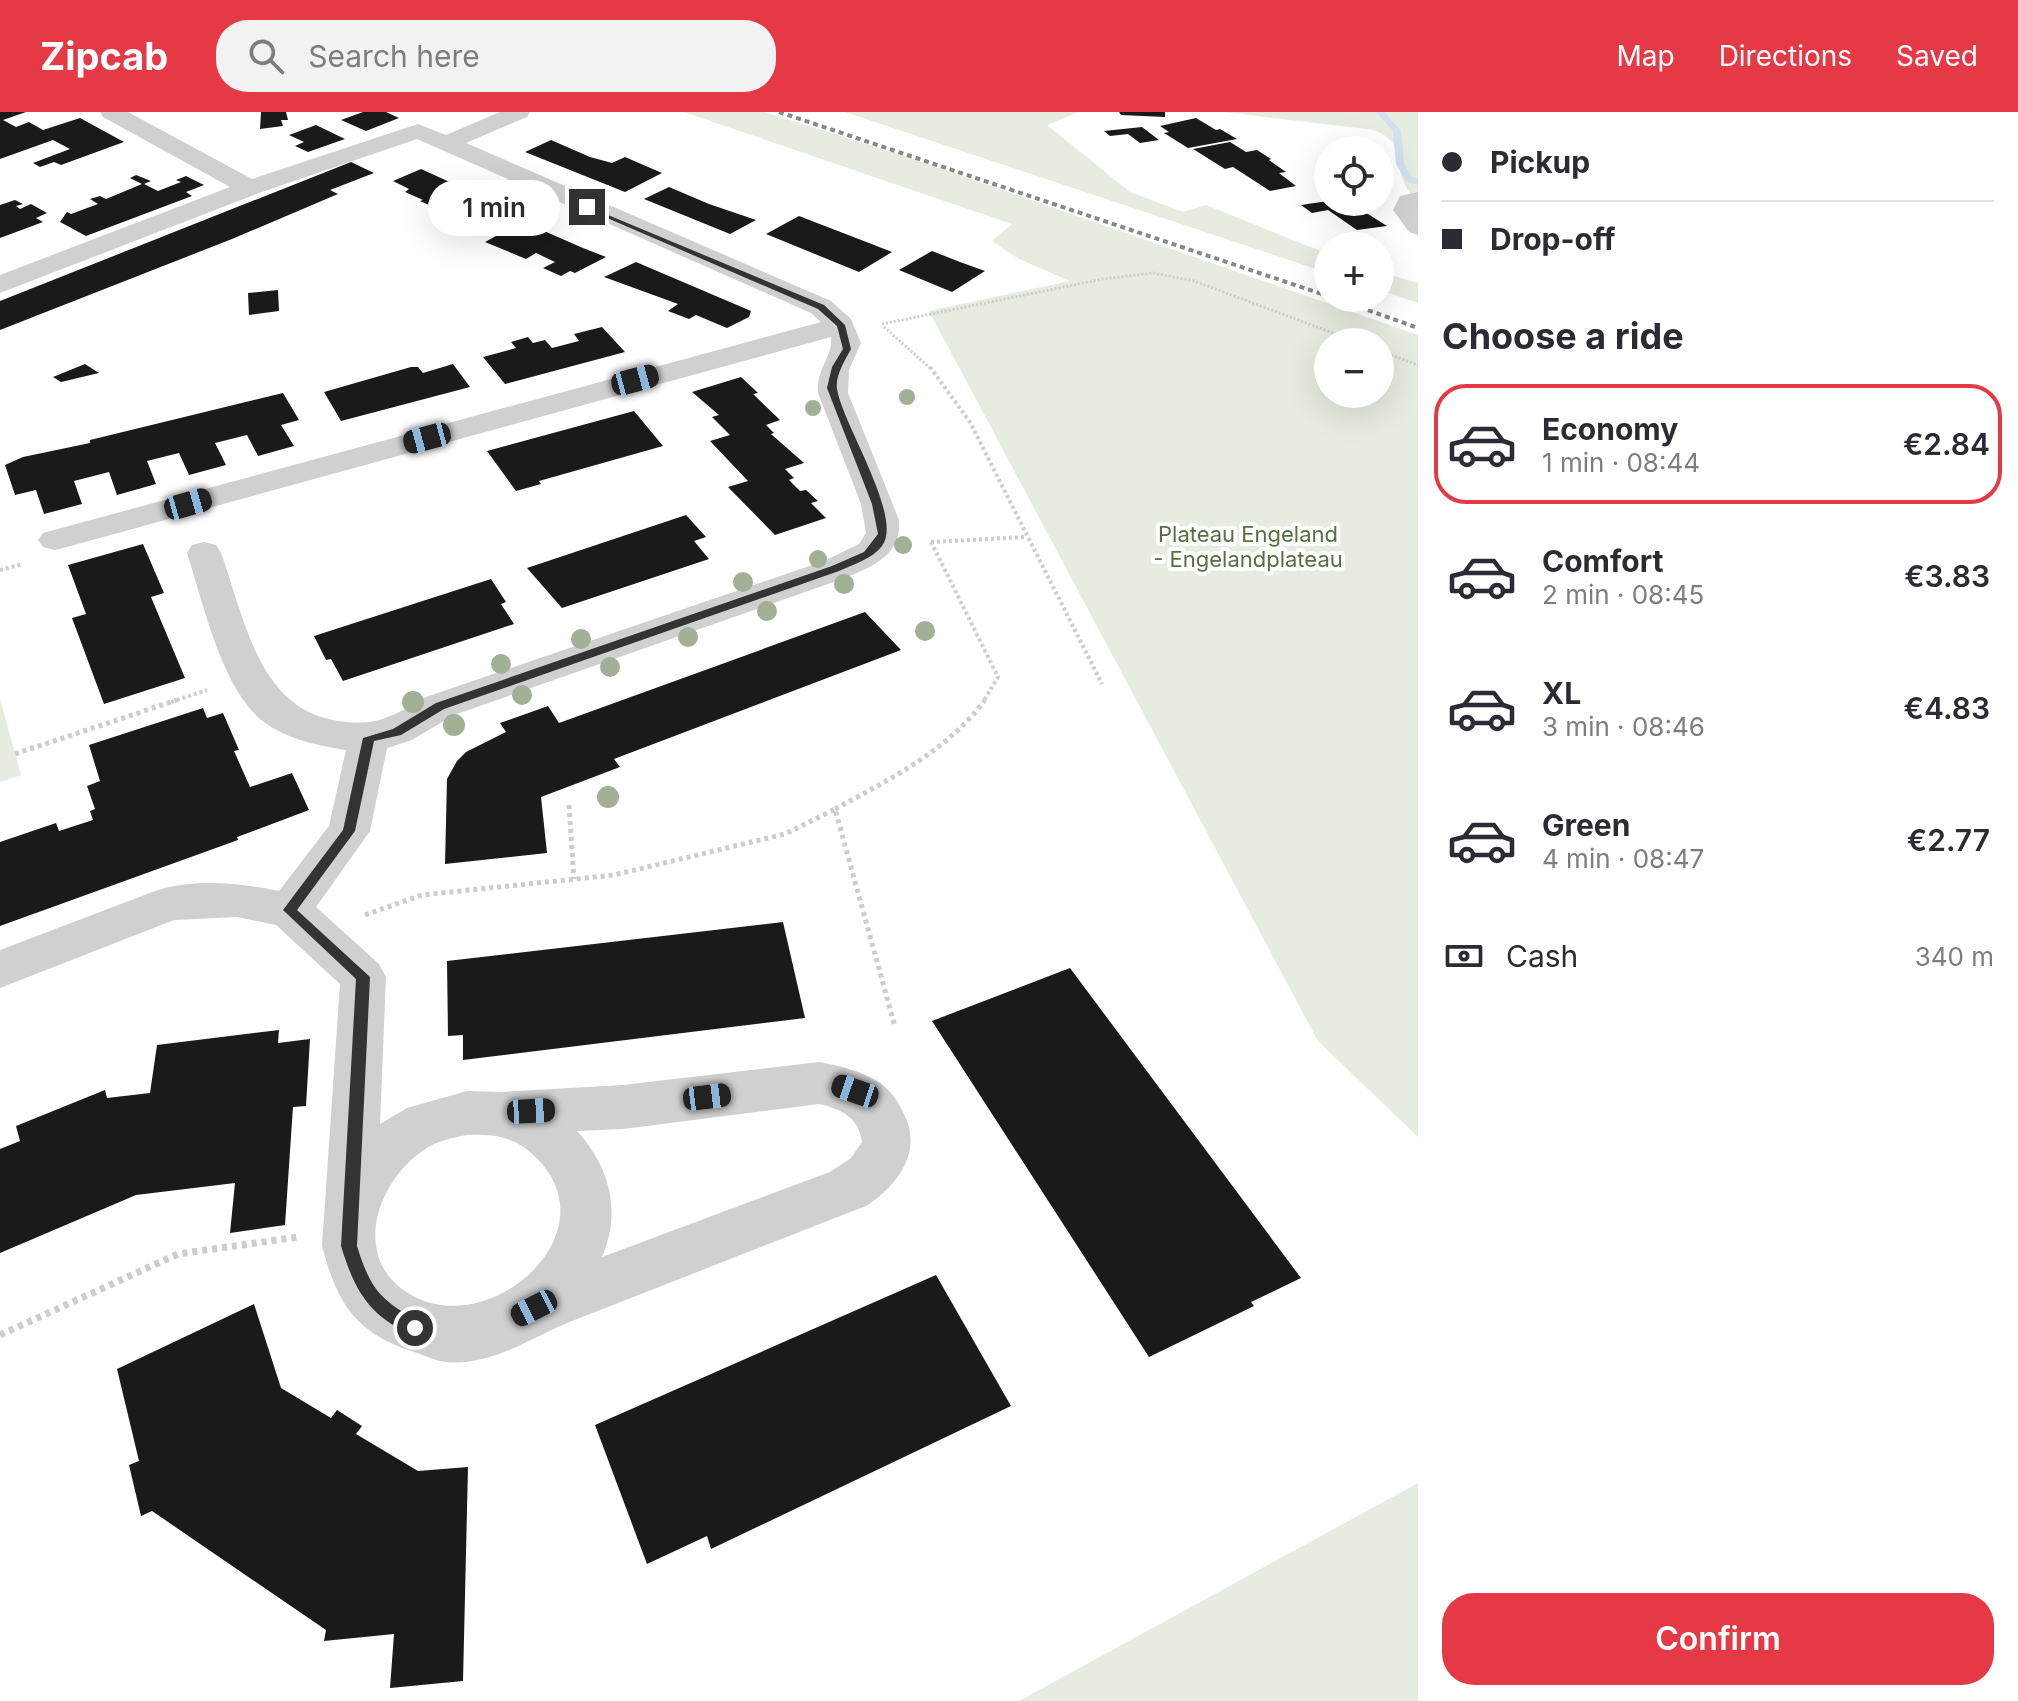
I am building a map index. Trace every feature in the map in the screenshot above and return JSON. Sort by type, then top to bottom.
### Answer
[{"type":"street","points":[[111,112],[250,188]]},
{"type":"street","points":[[0,285],[250,188],[418,131],[462,112]]},
{"type":"street","points":[[444,144],[519,112]]},
{"type":"street","points":[[204,553],[250,676],[272,709],[297,725],[339,736],[369,738],[396,732],[440,706],[836,569],[868,554],[879,544],[883,534],[877,504],[832,388],[837,367],[847,349],[841,325],[821,307],[418,131]]},
{"type":"street","points":[[1418,200],[1409,201],[1406,210],[1418,227]]},
{"type":"street","points":[[55,540],[841,325]]},
{"type":"street","points":[[302,922],[349,831],[369,738]]},
{"type":"street","points":[[0,969],[171,903],[237,900],[302,922],[363,977],[331,1222],[349,1246],[359,1280],[382,1309],[415,1328],[454,1335],[496,1328],[534,1308],[848,1189],[866,1181],[878,1168],[886,1152],[886,1134],[882,1118],[871,1102],[855,1091],[819,1083],[623,1107],[463,1113],[426,1124],[393,1145],[331,1222]]},
{"type":"street","points":[[500,1113],[534,1123],[562,1144],[581,1173],[587,1208],[582,1244],[564,1280],[534,1308]]},
{"type":"path","points":[[1102,684],[1025,537],[970,422],[949,387],[934,368],[880,325],[1103,279],[1153,273],[1194,281],[1320,328]]},
{"type":"path","points":[[1394,356],[1418,365]]},
{"type":"path","points":[[883,534],[931,542],[1025,537]]},
{"type":"path","points":[[302,922],[422,895],[614,875],[785,834],[835,809],[947,744],[972,719],[998,677],[931,542]]},
{"type":"path","points":[[15,754],[207,690]]},
{"type":"path","points":[[569,805],[574,879]]},
{"type":"path","points":[[835,809],[895,1027]]},
{"type":"path","points":[[0,1335],[178,1254],[331,1222]]},
{"type":"green space","name":"Plateau Engeland - Engelandplateau","points":[[684,112],[764,112],[908,157],[1314,299],[1314,312],[1352,312],[1418,335],[1418,1137],[1318,1041],[929,311],[1070,281],[1019,259],[992,241],[1012,224]]},
{"type":"green space","points":[[845,112],[1078,112],[1047,125],[1130,192],[1183,212],[1206,205],[1314,248],[1314,268]]},
{"type":"green space","points":[[1225,112],[1418,112],[1418,204],[1404,182],[1394,136],[1385,136],[1374,130]]},
{"type":"green space","points":[[1394,276],[1418,283],[1418,303],[1394,295]]},
{"type":"green space","points":[[0,699],[21,775],[0,782]]},
{"type":"green space","points":[[1418,1483],[1418,1701],[1019,1701]]},
{"type":"building","points":[[0,112],[26,112],[3,120],[16,127],[29,122],[43,130],[80,118],[124,142],[61,165],[54,162],[40,167],[33,163],[70,149],[53,140],[0,159]]},
{"type":"building","points":[[261,112],[286,112],[288,120],[281,120],[283,126],[260,129]]},
{"type":"building","points":[[363,112],[386,112],[399,118],[366,131],[341,120]]},
{"type":"building","points":[[1119,112],[1165,112],[1165,117],[1121,115]]},
{"type":"building","points":[[1196,118],[1237,139],[1188,148],[1164,133],[1169,132],[1160,126]]},
{"type":"building","points":[[316,125],[345,139],[308,152],[295,146],[304,142],[289,135]]},
{"type":"building","points":[[1142,127],[1159,140],[1140,143],[1128,134],[1110,136],[1104,131]]},
{"type":"building","points":[[551,140],[590,157],[612,163],[625,157],[662,173],[625,192],[525,152]]},
{"type":"building","points":[[1230,142],[1246,152],[1257,150],[1271,159],[1286,172],[1279,173],[1296,186],[1270,191],[1233,167],[1225,169],[1193,149]]},
{"type":"building","points":[[351,162],[374,173],[330,190],[338,194],[232,239],[0,330],[0,301]]},
{"type":"building","points":[[421,169],[495,201],[466,215],[445,206],[438,209],[420,201],[423,200],[405,192],[409,189],[393,181]]},
{"type":"building","points":[[136,175],[151,181],[144,184],[158,191],[181,182],[176,180],[186,176],[204,185],[186,192],[192,196],[86,236],[60,222],[67,212],[71,214],[98,204],[90,199],[100,196],[106,199],[142,184],[130,178]]},
{"type":"building","points":[[669,187],[756,220],[730,234],[644,199]]},
{"type":"building","points":[[15,200],[23,204],[16,206],[20,209],[31,204],[47,213],[36,218],[43,222],[0,238],[0,205]]},
{"type":"building","points":[[1314,203],[1314,213],[1312,213],[1301,205]]},
{"type":"building","points":[[505,214],[606,257],[575,273],[570,271],[561,276],[543,268],[555,262],[536,253],[526,259],[485,242],[496,236],[477,228]]},
{"type":"building","points":[[799,216],[892,252],[859,272],[766,234]]},
{"type":"building","points":[[1337,216],[1371,216],[1387,226],[1357,230]]},
{"type":"building","points":[[932,251],[985,271],[952,292],[899,270]]},
{"type":"building","points":[[636,262],[751,311],[749,317],[727,328],[696,315],[689,319],[668,311],[678,304],[604,277]]},
{"type":"building","points":[[278,290],[279,311],[249,315],[248,293]]},
{"type":"building","points":[[602,327],[625,352],[505,384],[483,357],[516,348],[511,342],[528,337],[533,343],[545,340],[552,348],[579,341],[574,334]]},
{"type":"building","points":[[85,364],[99,373],[61,382],[53,377]]},
{"type":"building","points":[[453,364],[470,387],[341,421],[324,392],[411,367],[418,367],[423,373]]},
{"type":"building","points":[[741,377],[758,393],[753,394],[780,420],[766,425],[774,433],[771,434],[804,463],[785,469],[794,478],[789,480],[800,491],[806,490],[818,501],[811,503],[826,518],[775,535],[728,487],[748,481],[710,441],[730,435],[712,417],[719,415],[692,392]]},
{"type":"building","points":[[283,393],[299,420],[281,425],[294,446],[258,456],[247,435],[215,443],[226,465],[189,475],[179,453],[147,461],[156,484],[117,495],[109,472],[74,481],[82,504],[44,514],[36,490],[15,495],[5,465],[23,457],[90,443],[90,440]]},
{"type":"building","points":[[634,411],[663,446],[539,481],[541,484],[516,491],[487,451]]},
{"type":"building","points":[[686,515],[706,537],[694,541],[709,559],[562,608],[527,568]]},
{"type":"building","points":[[143,544],[164,593],[151,597],[185,678],[104,704],[72,618],[86,614],[68,565]]},
{"type":"building","points":[[491,579],[506,602],[501,604],[514,624],[343,681],[331,659],[326,660],[314,636]]},
{"type":"building","points":[[865,612],[901,650],[614,759],[620,767],[541,797],[547,853],[445,864],[447,779],[466,752],[506,732],[500,723],[548,706],[559,723]]},
{"type":"building","points":[[203,708],[207,718],[223,713],[239,750],[234,751],[250,787],[292,773],[309,810],[237,837],[238,840],[0,926],[0,842],[56,823],[59,831],[93,820],[90,811],[95,809],[87,786],[100,781],[89,745]]},
{"type":"building","points":[[783,922],[805,1018],[463,1060],[463,1035],[448,1036],[447,961]]},
{"type":"building","points":[[1070,968],[1301,1278],[1251,1302],[1254,1306],[1149,1357],[932,1021]]},
{"type":"building","points":[[279,1030],[278,1043],[310,1039],[306,1106],[293,1107],[285,1225],[230,1233],[235,1183],[136,1195],[0,1253],[0,1149],[20,1141],[16,1126],[105,1090],[107,1098],[150,1093],[157,1045]]},
{"type":"building","points":[[936,1275],[1011,1406],[711,1549],[707,1536],[647,1564],[595,1425]]},
{"type":"building","points":[[254,1304],[281,1388],[331,1418],[337,1410],[362,1426],[356,1434],[418,1471],[468,1467],[463,1681],[390,1688],[394,1634],[324,1641],[326,1630],[152,1511],[141,1516],[129,1465],[139,1461],[117,1369]]},
{"type":"waterway","points":[[1380,112],[1397,131],[1400,164],[1409,179],[1418,182]]},
{"type":"railway","points":[[779,112],[1314,291]]},
{"type":"railway","points":[[1373,312],[1418,328]]},
{"type":"route","points":[[415,1328],[382,1309],[359,1280],[349,1246],[363,977],[289,910],[349,831],[369,738],[396,732],[440,706],[836,569],[868,554],[879,544],[883,534],[877,504],[832,388],[833,377],[847,349],[841,325],[821,307],[587,207]]}]
